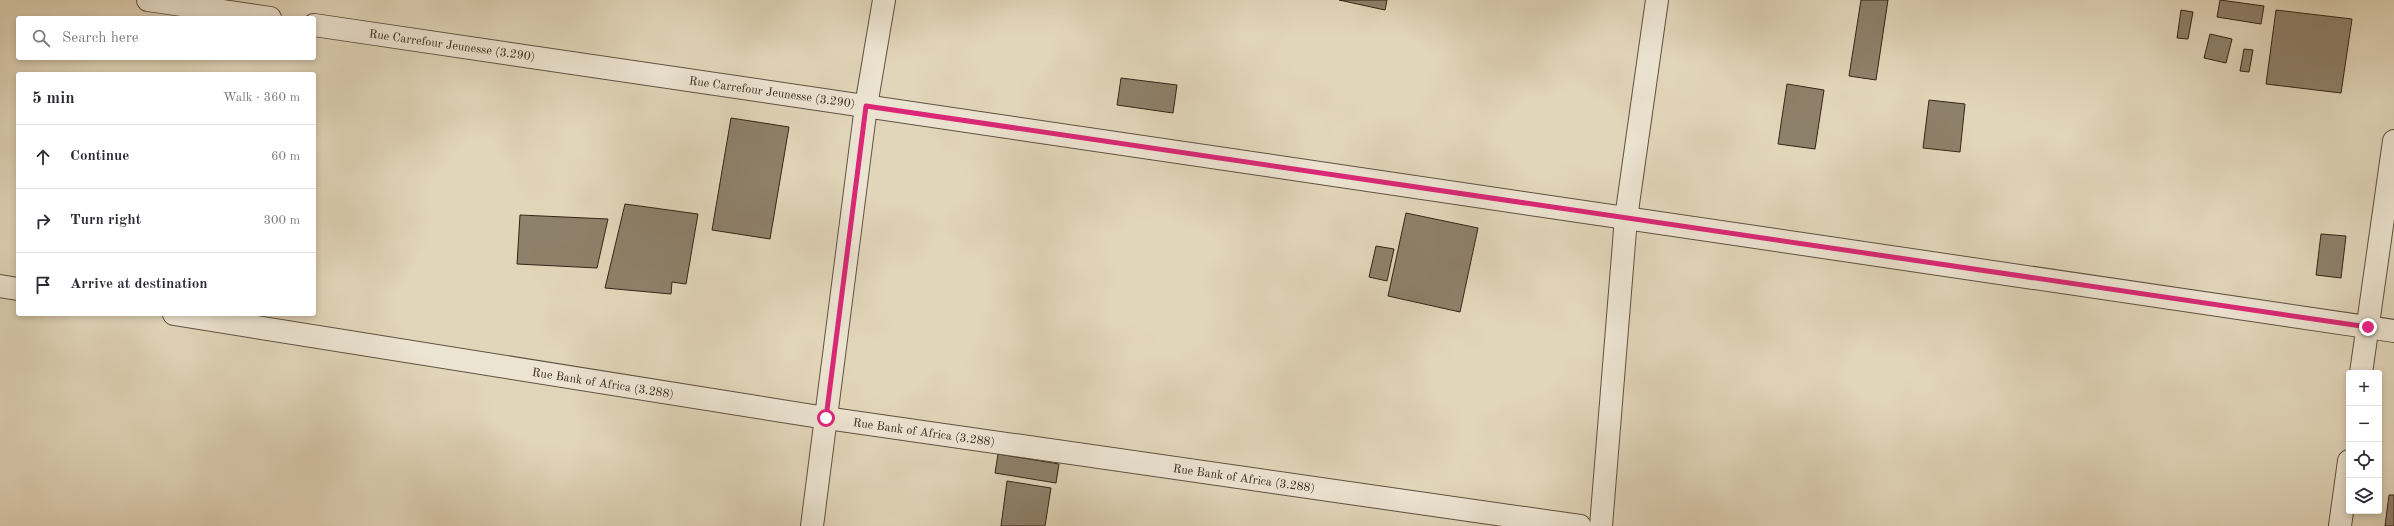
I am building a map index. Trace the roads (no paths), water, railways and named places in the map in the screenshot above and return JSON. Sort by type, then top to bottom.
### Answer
[{"type":"street","points":[[148,0],[256,16]]},
{"type":"street","points":[[812,526],[866,106],[884,0]]},
{"type":"street","points":[[1601,526],[1626,218],[1657,0]]},
{"type":"street","name":"Rue Carrefour Jeunesse (3.290)","points":[[316,24],[2394,331]]},
{"type":"street","points":[[2361,370],[2394,141]]},
{"type":"street","points":[[0,286],[16,289]]},
{"type":"street","name":"Rue Bank of Africa (3.288)","points":[[187,316],[826,418],[1580,526]]},
{"type":"street","points":[[2340,526],[2347,478]]}]
